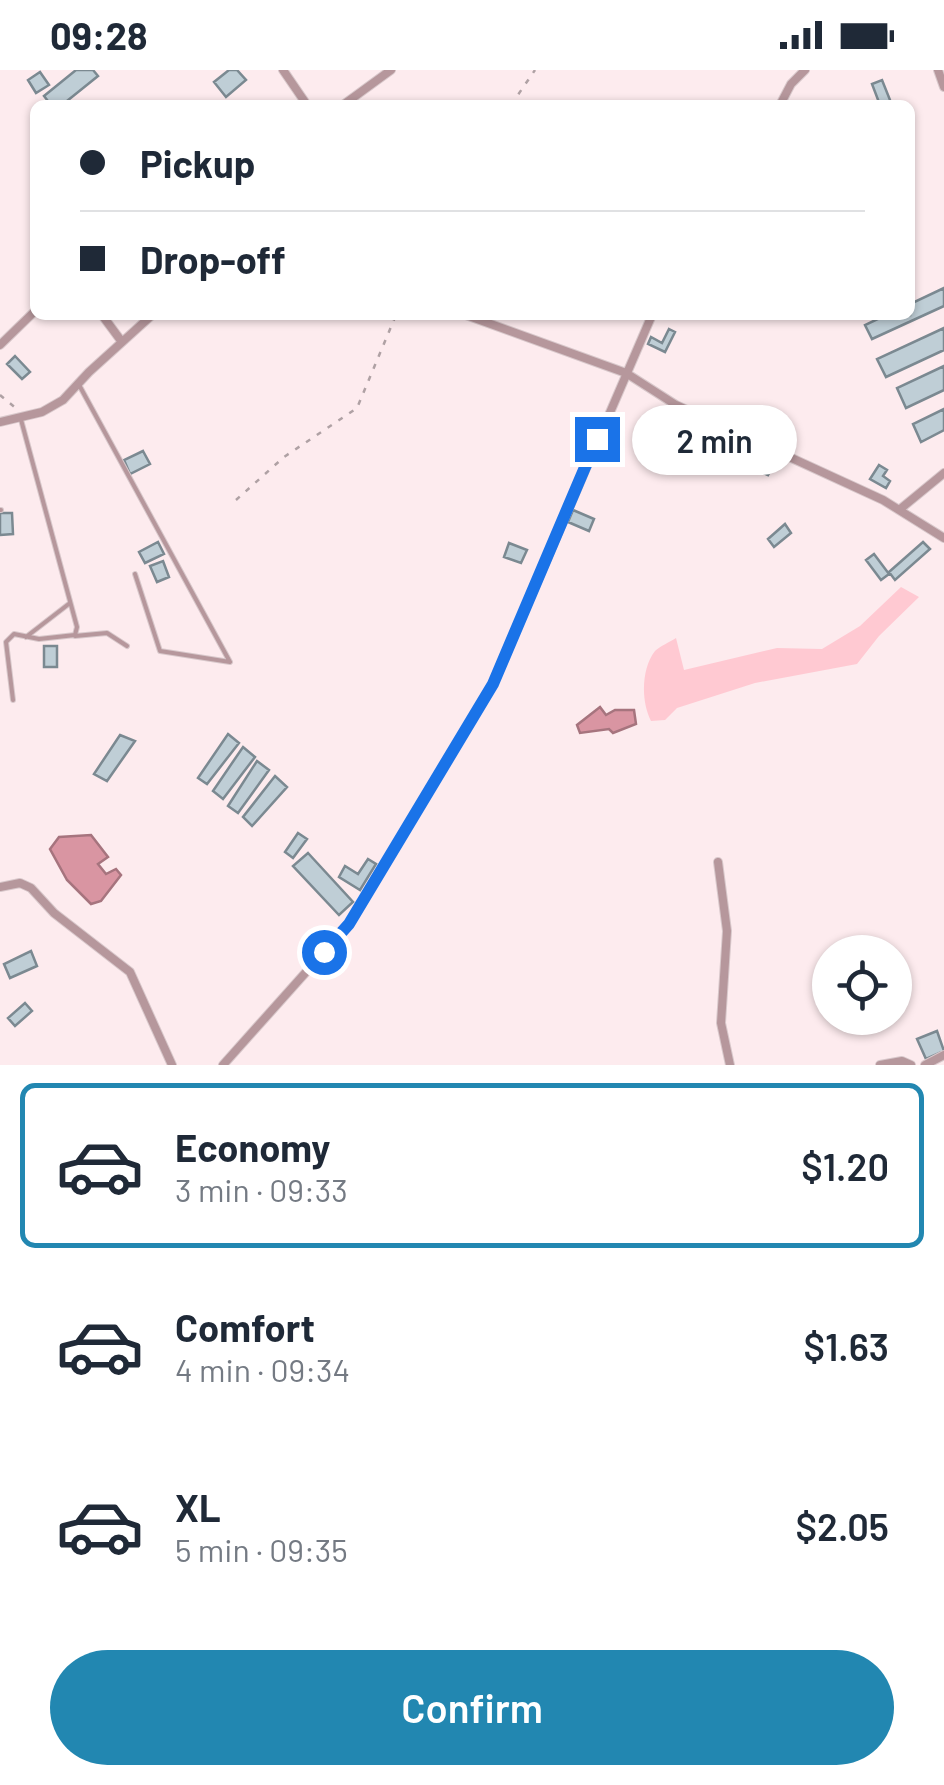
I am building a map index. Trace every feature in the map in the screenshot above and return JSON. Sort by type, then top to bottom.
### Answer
[{"type":"street","points":[[283,70],[304,100]]},
{"type":"street","points":[[349,100],[391,70]]},
{"type":"street","points":[[784,100],[805,70]]},
{"type":"street","points":[[938,70],[944,88]]},
{"type":"street","points":[[0,345],[30,316]]},
{"type":"street","points":[[106,320],[122,342]]},
{"type":"street","points":[[0,422],[42,412],[63,400],[146,320]]},
{"type":"street","points":[[480,320],[626,373],[676,405],[899,510],[944,538]]},
{"type":"street","points":[[223,1065],[349,924],[493,684],[650,320]]},
{"type":"street","points":[[899,510],[944,473]]},
{"type":"street","points":[[718,862],[726,931],[721,1023],[730,1065]]},
{"type":"street","points":[[0,888],[20,883],[31,888],[54,913],[130,972],[172,1065]]},
{"type":"street","points":[[925,1065],[944,1055]]},
{"type":"street","points":[[880,1065],[902,1061],[911,1065]]},
{"type":"lane","points":[[78,383],[185,586],[230,662],[160,651],[135,574]]},
{"type":"lane","points":[[24,416],[77,627],[75,636],[71,636]]},
{"type":"lane","points":[[26,637],[70,603]]},
{"type":"lane","points":[[12,700],[6,642],[14,634],[26,637],[107,633],[127,646]]},
{"type":"path","points":[[514,100],[535,70]]},
{"type":"path","points":[[236,500],[284,456],[357,408],[394,320]]},
{"type":"path","points":[[0,395],[24,416]]},
{"type":"shaded area","points":[[901,587],[919,597],[857,664],[755,683],[677,708],[665,720],[651,721],[644,695],[647,667],[655,651],[676,638],[684,670],[777,648],[822,649],[860,626]]},
{"type":"shaded area","points":[[600,707],[606,715],[615,710],[634,710],[636,724],[613,733],[609,729],[580,733],[577,725]]},
{"type":"shaded area","points":[[91,835],[108,857],[98,864],[106,874],[116,869],[121,875],[101,901],[91,904],[67,880],[50,849],[59,837]]},
{"type":"building","points":[[76,70],[93,70],[98,76],[68,100],[47,100],[44,96]]},
{"type":"building","points":[[229,70],[237,70],[246,80],[226,97],[214,82]]},
{"type":"building","points":[[40,72],[49,85],[36,93],[28,80]]},
{"type":"building","points":[[882,80],[890,100],[878,100],[872,84]]},
{"type":"building","points":[[944,288],[944,306],[915,319],[915,302]]},
{"type":"building","points":[[876,320],[913,320],[872,339],[865,325]]},
{"type":"building","points":[[944,328],[944,350],[886,377],[877,359]]},
{"type":"building","points":[[669,329],[675,332],[665,352],[648,344],[651,337],[662,343]]},
{"type":"building","points":[[15,356],[30,372],[22,379],[7,364]]},
{"type":"building","points":[[944,366],[944,390],[906,408],[897,388]]},
{"type":"building","points":[[944,409],[944,430],[921,442],[913,424]]},
{"type":"building","points":[[143,451],[150,464],[130,474],[124,460]]},
{"type":"building","points":[[758,453],[775,461],[768,475],[759,471],[763,464],[755,460]]},
{"type":"building","points":[[879,465],[887,470],[883,476],[890,481],[886,488],[870,479]]},
{"type":"building","points":[[573,510],[594,519],[589,531],[568,522]]},
{"type":"building","points":[[0,513],[12,513],[13,534],[0,535]]},
{"type":"building","points":[[785,524],[791,533],[774,547],[768,539]]},
{"type":"building","points":[[158,542],[164,554],[145,563],[139,552]]},
{"type":"building","points":[[923,542],[930,549],[895,580],[889,572]]},
{"type":"building","points":[[509,543],[527,550],[521,563],[504,557]]},
{"type":"building","points":[[874,554],[889,574],[881,580],[866,560]]},
{"type":"building","points":[[163,561],[169,577],[157,582],[150,566]]},
{"type":"building","points":[[44,646],[57,646],[57,667],[44,667]]},
{"type":"building","points":[[228,734],[239,743],[207,784],[198,778]]},
{"type":"building","points":[[120,735],[135,741],[107,781],[94,774]]},
{"type":"building","points":[[243,747],[255,757],[223,799],[213,791]]},
{"type":"building","points":[[257,761],[269,770],[238,813],[228,806]]},
{"type":"building","points":[[275,776],[287,787],[252,826],[243,817]]},
{"type":"building","points":[[298,833],[307,839],[293,858],[285,852]]},
{"type":"building","points":[[308,853],[353,902],[339,915],[293,866]]},
{"type":"building","points":[[368,859],[376,864],[360,890],[339,877],[345,866],[358,874]]},
{"type":"building","points":[[31,951],[37,966],[10,978],[4,964]]},
{"type":"building","points":[[25,1003],[32,1011],[15,1026],[8,1018]]},
{"type":"building","points":[[937,1031],[944,1051],[926,1059],[917,1039]]},
{"type":"route","points":[[324,952],[349,924],[493,684],[597,439]]}]
